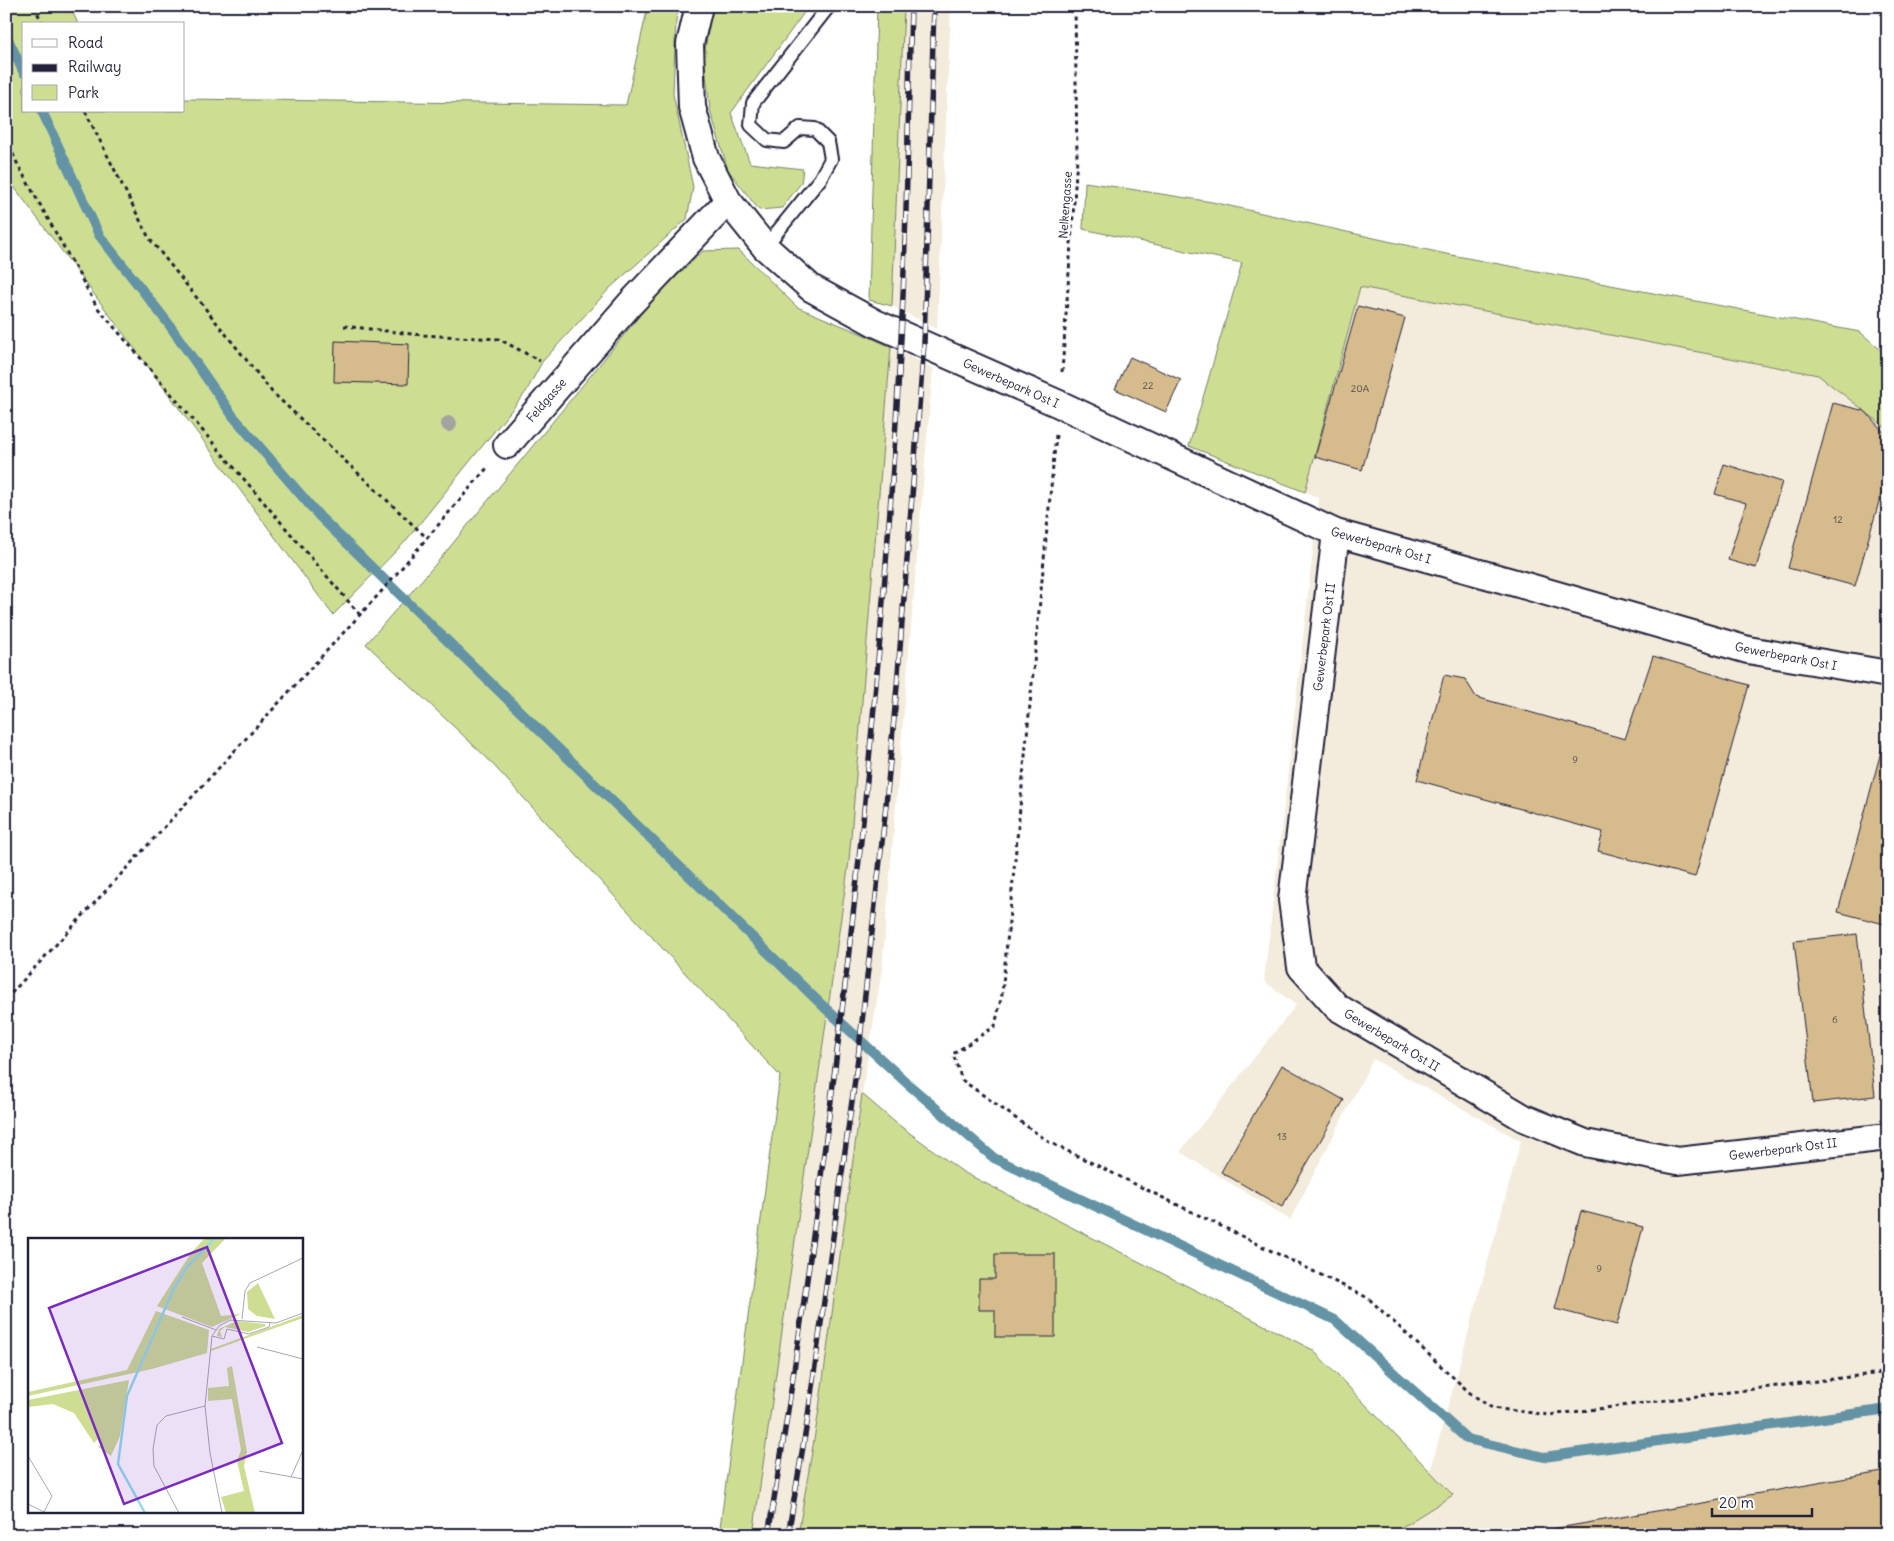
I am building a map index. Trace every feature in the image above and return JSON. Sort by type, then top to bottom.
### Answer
[{"type":"street","name":"Gewerbepark Ost I","points":[[699,6],[690,44],[692,107],[706,158],[728,201],[765,248],[811,288],[875,323],[1059,404],[1336,533],[1748,650],[1888,674]]},
{"type":"street","name":"Feldgasse","points":[[507,445],[630,304],[728,201]]},
{"type":"street","name":"Gewerbepark Ost II","points":[[1336,533],[1292,900],[1301,967],[1337,1007],[1524,1118],[1586,1143],[1678,1161],[1888,1137]]},
{"type":"lane","points":[[765,248],[814,186],[831,159],[828,142],[815,129],[800,128],[784,142],[767,140],[751,125],[753,103],[829,6]]},
{"type":"path","points":[[34,6],[42,22]]},
{"type":"path","name":"Nelkengasse","points":[[1075,6],[1077,158],[1066,332],[1002,994],[994,1026],[952,1054],[962,1080],[1049,1142],[1368,1298],[1470,1393],[1492,1408],[1549,1415],[1888,1372]]},
{"type":"path","points":[[86,112],[149,238],[241,354],[272,392],[427,538]]},
{"type":"path","points":[[6,139],[18,165],[97,307],[360,615]]},
{"type":"path","points":[[344,326],[421,334],[499,339],[566,377]]},
{"type":"path","points":[[6,999],[370,604],[507,445]]},
{"type":"shaded area","points":[[904,6],[951,6],[937,329],[892,306]]},
{"type":"shaded area","points":[[1360,287],[1818,375],[1888,429],[1888,1535],[1389,1535],[1453,1495],[1430,1472],[1521,1141],[1373,1059],[1290,1220],[1180,1152],[1296,1005],[1264,981],[1319,498],[1305,492]]},
{"type":"shaded area","points":[[891,347],[933,368],[882,969],[862,1094],[818,1416],[798,1535],[753,1535],[849,861]]},
{"type":"green space","points":[[6,6],[70,6],[77,22],[22,22],[22,112],[185,112],[185,99],[626,105],[648,6],[679,6],[676,20],[673,94],[693,187],[687,219],[610,288],[542,362],[526,392],[404,543],[333,615],[6,176]]},
{"type":"green space","points":[[712,6],[809,6],[731,113],[750,163],[803,169],[801,183],[782,208],[759,210],[728,170],[710,110],[704,56]]},
{"type":"green space","points":[[877,6],[904,6],[892,306],[869,300]]},
{"type":"green space","points":[[1085,182],[1212,202],[1446,254],[1860,332],[1888,356],[1888,429],[1818,375],[1360,287],[1305,492],[1189,446],[1242,263],[1083,229]]},
{"type":"green space","points":[[739,250],[797,307],[891,347],[849,861],[753,1535],[719,1535],[780,1076],[486,757],[366,644],[440,559],[655,297],[703,251]]},
{"type":"green space","points":[[862,1094],[896,1123],[963,1172],[1313,1350],[1453,1495],[1389,1535],[798,1535],[818,1416]]},
{"type":"building","points":[[1358,306],[1405,318],[1362,470],[1315,457]]},
{"type":"building","points":[[335,341],[409,344],[408,384],[334,382]]},
{"type":"building","points":[[1130,357],[1181,380],[1166,412],[1115,389]]},
{"type":"building","points":[[1833,403],[1865,411],[1888,437],[1888,470],[1855,586],[1788,568]]},
{"type":"building","points":[[1724,464],[1782,482],[1756,568],[1728,560],[1746,503],[1715,494]]},
{"type":"building","points":[[1653,656],[1749,685],[1695,877],[1598,851],[1603,832],[1417,780],[1444,675],[1465,679],[1476,697],[1625,739]]},
{"type":"building","points":[[1883,744],[1888,745],[1888,925],[1838,912]]},
{"type":"building","points":[[1857,934],[1875,1096],[1813,1103],[1794,941]]},
{"type":"building","points":[[1282,1065],[1344,1100],[1282,1207],[1221,1172]]},
{"type":"building","points":[[1581,1211],[1643,1227],[1617,1325],[1555,1309]]},
{"type":"building","points":[[995,1254],[1055,1254],[1055,1337],[995,1337],[995,1310],[979,1310],[979,1279],[995,1279]]},
{"type":"building","points":[[1888,1471],[1888,1535],[1553,1535],[1552,1529]]},
{"type":"waterway","points":[[6,35],[22,69]]},
{"type":"waterway","points":[[42,112],[99,235],[168,323],[233,416],[320,517],[823,1006],[909,1085],[994,1158],[1335,1320],[1467,1439],[1544,1457],[1888,1409]]},
{"type":"railway","points":[[768,1535],[801,1325],[832,1092],[868,769],[887,554],[901,338],[911,6]]},
{"type":"railway","points":[[788,1535],[807,1423],[858,1058],[885,815],[924,344],[934,6]]}]
